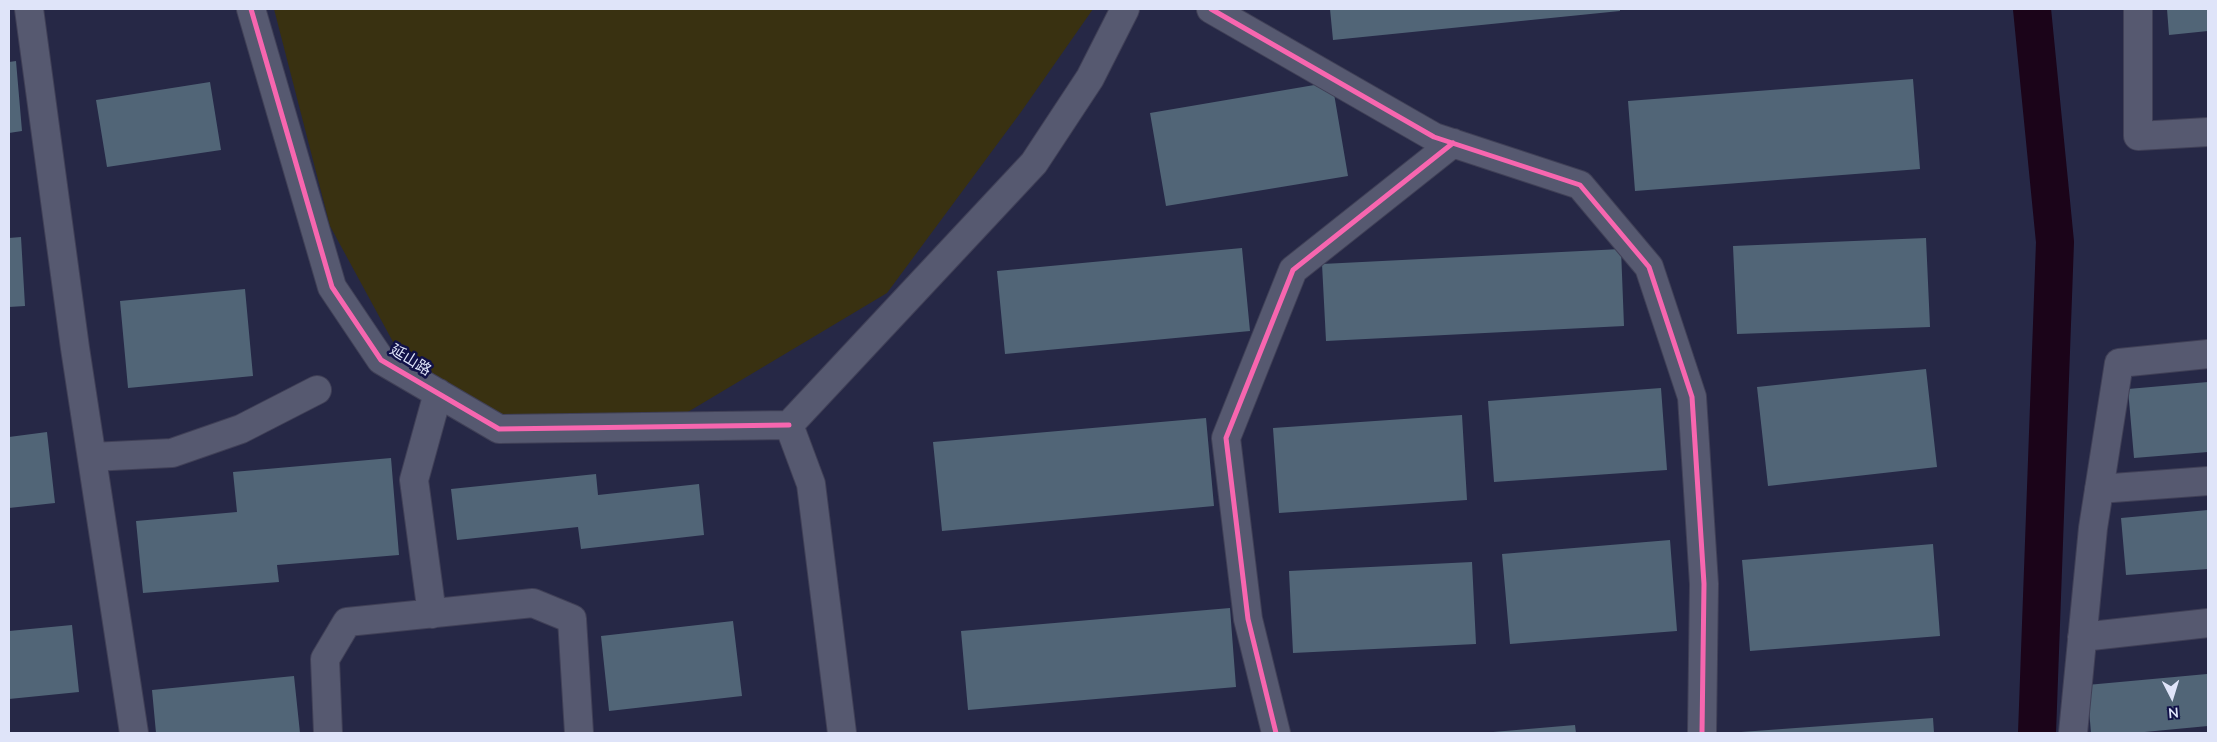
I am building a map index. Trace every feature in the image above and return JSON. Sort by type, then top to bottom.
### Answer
[{"type":"street","points":[[29,9],[92,457],[134,733]]},
{"type":"street","name":"延山路","points":[[251,9],[332,287],[381,360],[499,429],[789,425]]},
{"type":"street","points":[[842,733],[811,484],[789,425],[1034,163],[1090,78],[1125,9]]},
{"type":"street","points":[[1211,9],[1434,136],[1580,185],[1648,267],[1692,397],[1704,584],[1702,733]]},
{"type":"street","points":[[2138,9],[2138,136],[2208,132]]},
{"type":"street","points":[[1276,733],[1248,619],[1226,438],[1293,270],[1453,143]]},
{"type":"street","points":[[2072,733],[2093,528],[2119,363],[2208,354]]},
{"type":"street","points":[[92,457],[172,453],[241,430],[317,390]]},
{"type":"street","points":[[432,614],[414,480],[438,393]]},
{"type":"street","points":[[2099,489],[2208,481]]},
{"type":"street","points":[[328,733],[325,659],[347,622],[533,603],[572,619],[579,733]]},
{"type":"street","points":[[2082,637],[2208,624]]},
{"type":"shaded area","points":[[274,9],[1093,9],[1021,112],[887,293],[661,428],[483,423],[411,375],[330,226]]},
{"type":"building","points":[[1330,9],[1620,9],[1620,11],[1333,40]]},
{"type":"building","points":[[2167,9],[2208,9],[2208,31],[2169,35]]},
{"type":"building","points":[[16,61],[22,131],[9,133],[9,62]]},
{"type":"building","points":[[1913,79],[1920,169],[1635,191],[1628,101]]},
{"type":"building","points":[[210,82],[221,150],[107,167],[96,100]]},
{"type":"building","points":[[1332,82],[1348,176],[1166,206],[1150,113]]},
{"type":"building","points":[[21,237],[25,306],[9,307],[9,238]]},
{"type":"building","points":[[1926,238],[1930,327],[1737,334],[1733,246]]},
{"type":"building","points":[[1242,248],[1250,331],[1005,354],[997,271]]},
{"type":"building","points":[[1621,249],[1624,326],[1326,341],[1322,264]]},
{"type":"building","points":[[245,289],[253,376],[128,388],[120,301]]},
{"type":"building","points":[[1926,369],[1937,467],[1768,486],[1757,387]]},
{"type":"building","points":[[2208,382],[2208,452],[2134,458],[2128,389]]},
{"type":"building","points":[[1661,388],[1667,470],[1494,482],[1488,401]]},
{"type":"building","points":[[1462,415],[1467,500],[1279,513],[1273,428]]},
{"type":"building","points":[[1206,418],[1214,506],[942,531],[933,442]]},
{"type":"building","points":[[47,432],[55,503],[9,508],[9,437]]},
{"type":"building","points":[[391,458],[399,555],[277,565],[279,582],[143,593],[136,521],[237,512],[233,472]]},
{"type":"building","points":[[596,474],[598,495],[699,484],[704,535],[581,549],[578,527],[457,540],[451,489]]},
{"type":"building","points":[[2208,510],[2208,569],[2126,575],[2121,518]]},
{"type":"building","points":[[1670,540],[1677,631],[1510,644],[1502,554]]},
{"type":"building","points":[[1933,544],[1940,636],[1750,651],[1742,560]]},
{"type":"building","points":[[1472,562],[1476,644],[1293,653],[1289,571]]},
{"type":"building","points":[[1230,608],[1236,687],[968,710],[961,631]]},
{"type":"building","points":[[733,621],[742,696],[609,711],[601,636]]},
{"type":"building","points":[[72,625],[79,692],[9,699],[9,631]]},
{"type":"building","points":[[2207,674],[2208,726],[2134,733],[2091,733],[2087,685]]},
{"type":"building","points":[[294,676],[300,733],[156,733],[152,690]]},
{"type":"building","points":[[1933,718],[1934,733],[1741,733],[1741,732]]},
{"type":"building","points":[[1575,725],[1576,733],[1493,733],[1493,732]]},
{"type":"waterway","points":[[2032,9],[2055,242],[2037,733]]},
{"type":"cycle path","points":[[251,9],[332,287],[381,360],[499,429],[789,425]]},
{"type":"cycle path","points":[[1211,9],[1434,137],[1580,185],[1649,267],[1692,397],[1704,584],[1702,733]]},
{"type":"cycle path","points":[[1276,733],[1248,619],[1226,438],[1293,270],[1453,143]]}]
